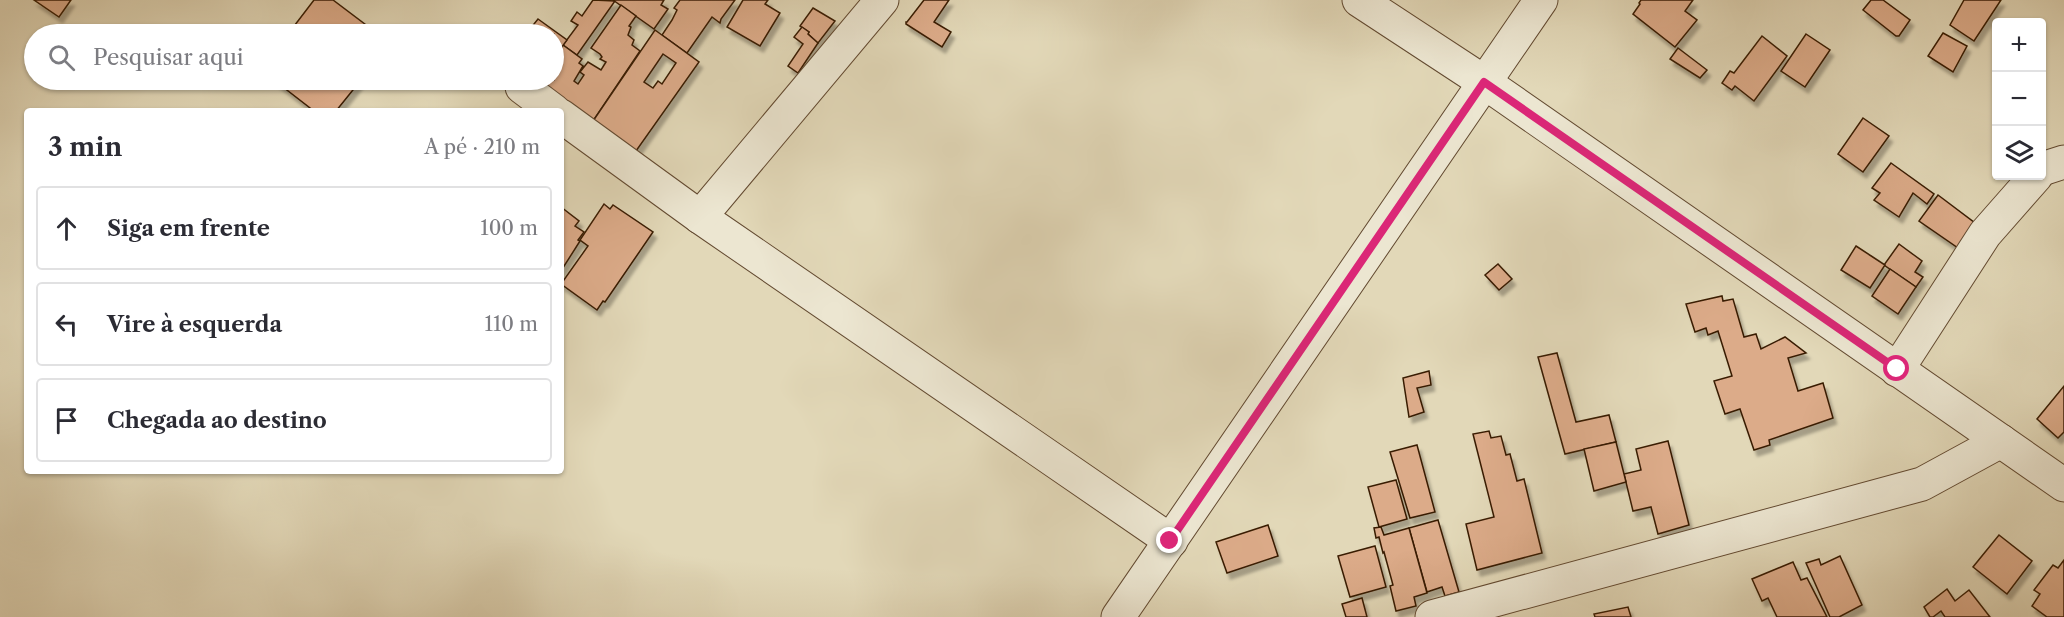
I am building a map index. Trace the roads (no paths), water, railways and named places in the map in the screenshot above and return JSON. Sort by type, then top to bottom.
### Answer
[{"type":"street","points":[[1359,0],[1484,82],[2064,485]]},
{"type":"street","points":[[1118,617],[1541,0]]},
{"type":"street","points":[[700,217],[867,4]]},
{"type":"street","points":[[526,90],[550,108]]},
{"type":"street","points":[[564,118],[700,217],[1170,541]]},
{"type":"street","points":[[2046,168],[2064,162]]},
{"type":"street","points":[[1897,369],[1985,234],[2032,180]]},
{"type":"street","points":[[1432,617],[1922,484],[2001,441]]}]
